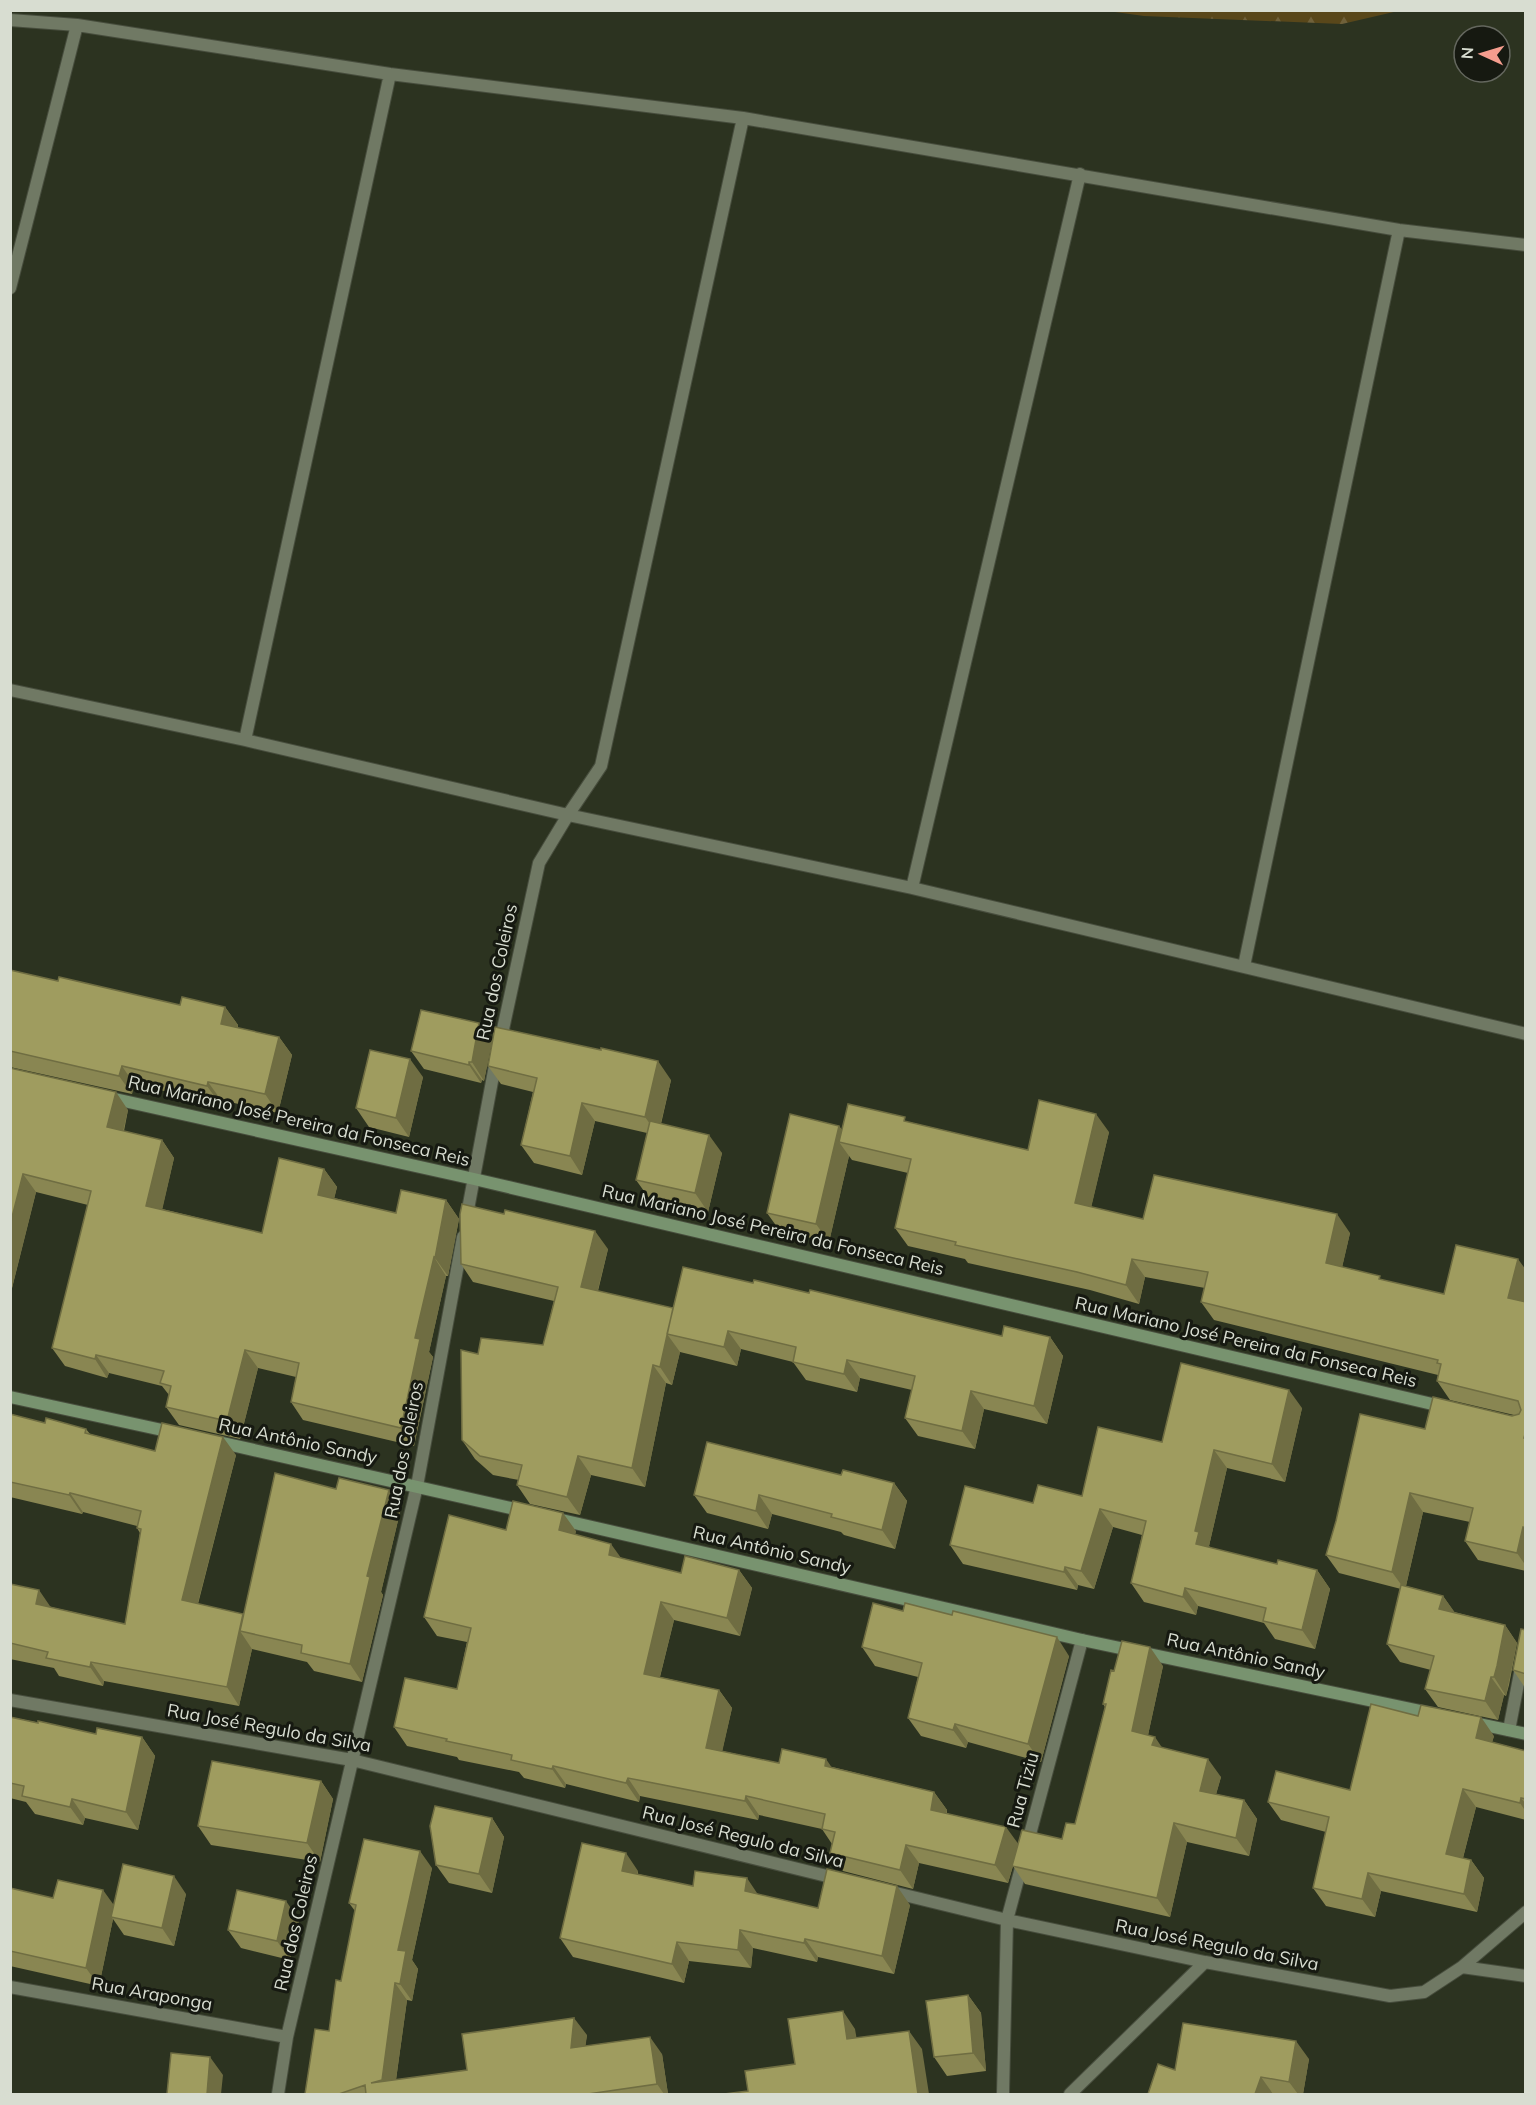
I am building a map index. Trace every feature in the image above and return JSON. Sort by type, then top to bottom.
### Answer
[{"type":"street","points":[[10,20],[77,25],[390,74],[743,118],[1399,230],[1526,245]]},
{"type":"street","points":[[10,288],[77,25]]},
{"type":"street","points":[[245,740],[390,74]]},
{"type":"street","name":"Rua dos Coleiros","points":[[278,2094],[287,2037],[417,1486],[505,1016],[540,863],[568,815],[601,766],[743,118]]},
{"type":"street","points":[[912,888],[1080,174]]},
{"type":"street","points":[[1244,966],[1399,230]]},
{"type":"street","points":[[10,690],[245,740],[568,815],[912,888],[1526,1034]]},
{"type":"street","name":"Rua Mariano José Pereira da Fonseca Reis","points":[[92,1094],[474,1179],[1456,1410]]},
{"type":"street","name":"Rua Antônio Sandy","points":[[10,1397],[417,1486],[1082,1640],[1526,1734]]},
{"type":"street","name":"Rua Tiziu","points":[[1003,2094],[1007,1920],[1082,1640]]},
{"type":"street","points":[[1509,1730],[1526,1642]]},
{"type":"street","name":"Rua José Regulo da Silva","points":[[10,1700],[352,1760],[846,1881]]},
{"type":"street","name":"Rua José Regulo da Silva","points":[[881,1889],[1007,1920],[1205,1962],[1390,1996],[1424,1992],[1462,1967],[1526,1912]]},
{"type":"street","points":[[1070,2094],[1205,1962]]},
{"type":"street","points":[[1462,1967],[1526,1976]]},
{"type":"street","name":"Rua Araponga","points":[[10,1987],[287,2037]]},
{"type":"green space","points":[[1108,11],[1398,11],[1342,24],[1144,16]]},
{"type":"building","points":[[10,970],[58,981],[59,977],[180,1005],[182,997],[225,1007],[221,1024],[279,1037],[265,1094],[208,1082],[207,1086],[122,1066],[119,1076],[10,1051]]},
{"type":"building","points":[[421,1010],[479,1023],[472,1062],[469,1062],[469,1065],[411,1051]]},
{"type":"building","points":[[495,1027],[658,1061],[645,1117],[582,1103],[570,1156],[521,1145],[537,1078],[488,1066]]},
{"type":"building","points":[[370,1050],[410,1059],[396,1118],[356,1108]]},
{"type":"building","points":[[10,1068],[116,1092],[107,1127],[162,1140],[146,1206],[262,1233],[279,1158],[324,1169],[318,1195],[396,1213],[401,1190],[446,1200],[435,1258],[415,1338],[420,1339],[401,1428],[291,1402],[299,1363],[245,1350],[227,1421],[166,1407],[171,1386],[160,1383],[164,1371],[96,1355],[95,1359],[52,1348],[91,1191],[23,1174],[10,1225]]},
{"type":"building","points":[[1039,1100],[1096,1114],[1075,1203],[1143,1219],[1154,1175],[1337,1214],[1326,1263],[1380,1276],[1379,1279],[1444,1294],[1456,1245],[1518,1259],[1508,1298],[1526,1302],[1526,1430],[1524,1438],[1526,1439],[1526,1528],[1523,1527],[1517,1553],[1465,1541],[1473,1508],[1410,1493],[1392,1572],[1326,1555],[1360,1414],[1425,1429],[1433,1397],[1512,1416],[1519,1414],[1521,1410],[1518,1401],[1437,1381],[1441,1364],[1437,1363],[1438,1360],[1201,1302],[1208,1272],[1132,1259],[1126,1285],[955,1245],[956,1242],[895,1228],[911,1159],[839,1142],[848,1104],[905,1117],[904,1121],[1028,1150]]},
{"type":"building","points":[[790,1114],[839,1126],[816,1224],[767,1213]]},
{"type":"building","points":[[650,1121],[709,1135],[695,1193],[636,1180]]},
{"type":"building","points":[[462,1204],[504,1214],[505,1210],[595,1231],[581,1287],[673,1308],[660,1367],[653,1365],[632,1468],[578,1456],[567,1497],[517,1485],[522,1465],[480,1456],[462,1440],[461,1350],[478,1354],[481,1338],[543,1345],[558,1287],[461,1264],[460,1214]]},
{"type":"building","points":[[683,1267],[753,1283],[754,1280],[809,1293],[810,1290],[1002,1336],[1004,1326],[1050,1337],[1034,1406],[971,1391],[962,1431],[905,1418],[915,1376],[847,1360],[844,1374],[793,1362],[796,1347],[728,1331],[724,1347],[667,1334]]},
{"type":"building","points":[[1181,1363],[1289,1390],[1272,1464],[1214,1450],[1195,1531],[1199,1532],[1196,1544],[1277,1564],[1278,1560],[1317,1570],[1302,1630],[1263,1621],[1266,1608],[1185,1588],[1183,1597],[1131,1583],[1146,1521],[1100,1509],[1081,1571],[1065,1567],[1064,1572],[950,1545],[965,1486],[1033,1503],[1038,1485],[1082,1496],[1098,1427],[1162,1442]]},
{"type":"building","points":[[10,1414],[45,1423],[46,1418],[86,1429],[85,1433],[155,1451],[162,1423],[223,1437],[182,1600],[243,1614],[227,1687],[91,1662],[90,1667],[46,1658],[48,1652],[10,1643],[10,1584],[39,1590],[36,1604],[125,1624],[141,1529],[137,1528],[141,1511],[70,1493],[69,1495],[10,1482]]},
{"type":"building","points":[[707,1442],[841,1475],[843,1470],[894,1483],[882,1530],[759,1495],[756,1511],[694,1495]]},
{"type":"building","points":[[275,1473],[336,1489],[339,1478],[389,1490],[367,1576],[370,1577],[350,1664],[301,1653],[302,1645],[240,1631]]},
{"type":"building","points":[[513,1501],[563,1513],[559,1530],[611,1544],[609,1555],[681,1573],[685,1556],[739,1570],[727,1618],[661,1602],[644,1674],[719,1690],[706,1748],[779,1763],[782,1749],[826,1759],[825,1766],[934,1792],[931,1810],[1006,1827],[995,1865],[906,1845],[900,1870],[830,1853],[835,1832],[822,1829],[825,1814],[746,1796],[745,1801],[628,1778],[626,1783],[553,1766],[552,1769],[511,1760],[512,1755],[394,1727],[405,1678],[457,1689],[471,1628],[424,1617],[449,1515],[506,1530]]},
{"type":"building","points":[[1401,1585],[1443,1596],[1439,1609],[1505,1625],[1497,1666],[1494,1677],[1491,1677],[1485,1701],[1425,1689],[1434,1656],[1387,1644]]},
{"type":"building","points":[[873,1603],[903,1611],[905,1603],[952,1615],[953,1611],[1057,1637],[1028,1744],[955,1724],[953,1730],[908,1718],[922,1663],[862,1647]]},
{"type":"building","points":[[1521,1629],[1526,1630],[1526,1674],[1513,1670]]},
{"type":"building","points":[[1122,1641],[1150,1647],[1132,1731],[1155,1737],[1152,1745],[1208,1759],[1200,1791],[1244,1800],[1236,1838],[1174,1823],[1157,1898],[1012,1866],[1022,1830],[1062,1839],[1066,1823],[1075,1824],[1106,1704],[1103,1704],[1111,1670],[1114,1671]]},
{"type":"building","points":[[1371,1704],[1418,1716],[1421,1705],[1481,1717],[1476,1738],[1526,1751],[1526,1799],[1521,1798],[1520,1803],[1463,1789],[1446,1854],[1471,1860],[1464,1894],[1368,1873],[1362,1899],[1313,1888],[1329,1817],[1268,1802],[1276,1771],[1350,1790]]},
{"type":"building","points":[[10,1717],[96,1734],[97,1728],[142,1737],[126,1812],[72,1799],[70,1807],[22,1796],[24,1786],[10,1783]]},
{"type":"building","points":[[212,1761],[321,1781],[307,1843],[198,1826]]},
{"type":"building","points":[[435,1806],[492,1818],[479,1874],[436,1865],[430,1826]]},
{"type":"building","points":[[364,1839],[420,1851],[398,1950],[406,1951],[400,1984],[395,1983],[382,2080],[371,2083],[467,2070],[462,2034],[574,2018],[571,2048],[650,2037],[657,2084],[588,2094],[366,2094],[365,2085],[339,2094],[305,2094],[315,2029],[329,2031],[336,1980],[341,1981],[356,1905],[349,1903]]},
{"type":"building","points":[[582,1843],[626,1853],[622,1871],[693,1886],[695,1871],[747,1878],[745,1891],[818,1908],[827,1869],[897,1886],[882,1956],[805,1939],[804,1943],[740,1930],[738,1950],[677,1942],[672,1964],[560,1938]]},
{"type":"building","points":[[123,1864],[174,1876],[162,1928],[111,1917]]},
{"type":"building","points":[[58,1880],[103,1890],[86,1968],[10,1951],[10,1888],[53,1898]]},
{"type":"building","points":[[237,1890],[286,1901],[277,1941],[228,1930]]},
{"type":"building","points":[[968,1995],[973,2053],[934,2057],[926,2001]]},
{"type":"building","points":[[843,2011],[847,2039],[909,2031],[918,2094],[724,2094],[748,2091],[745,2071],[795,2064],[788,2019]]},
{"type":"building","points":[[1183,2023],[1296,2041],[1289,2082],[1261,2077],[1255,2094],[1148,2094],[1158,2064],[1175,2070]]},
{"type":"building","points":[[171,2053],[210,2057],[207,2094],[167,2094]]}]
